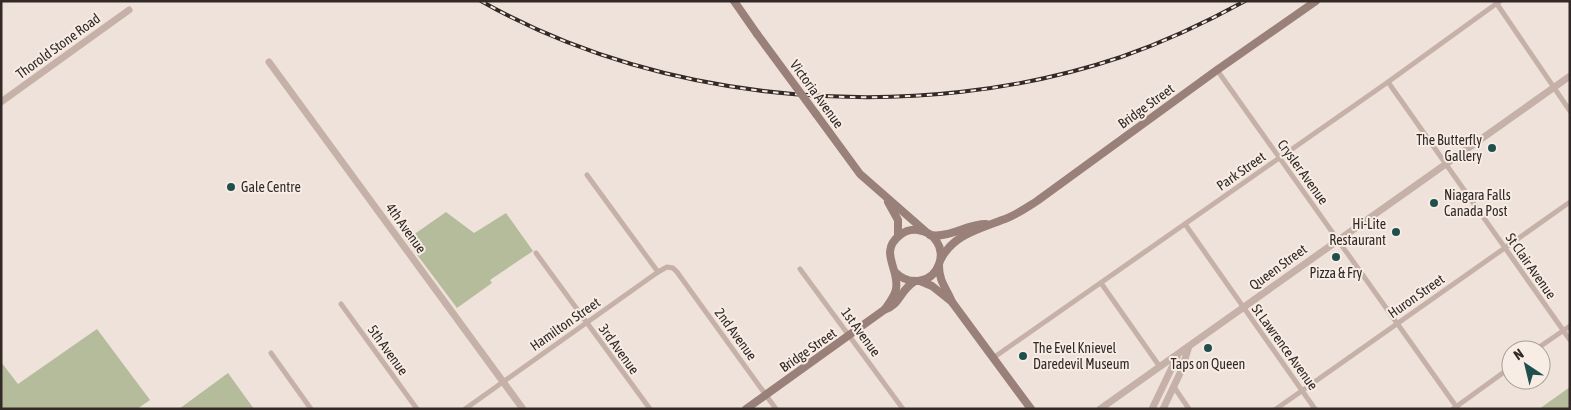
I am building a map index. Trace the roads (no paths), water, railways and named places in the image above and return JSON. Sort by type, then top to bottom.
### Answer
[{"type":"main road","name":"Victoria Avenue","points":[[734,1],[860,174],[928,233]]},
{"type":"main road","name":"Bridge Street","points":[[928,233],[946,236],[973,225],[1002,220],[1037,201],[1217,70],[1316,1]]},
{"type":"main road","name":"Victoria Avenue","points":[[884,196],[898,220],[898,236]]},
{"type":"main road","name":"Bridge Street","points":[[940,263],[955,241],[987,224]]},
{"type":"main road","points":[[952,302],[940,280],[939,246],[928,233],[912,230],[898,236],[890,249],[889,258],[895,272],[904,279],[932,286],[952,302],[994,358],[1027,407]]},
{"type":"main road","points":[[918,281],[931,276],[940,263]]},
{"type":"main road","name":"Bridge Street","points":[[884,310],[896,292],[895,272]]},
{"type":"main road","name":"Bridge Street","points":[[746,409],[895,304],[904,289],[918,281]]},
{"type":"street","name":"Park Street","points":[[994,358],[1498,3]]},
{"type":"street","points":[[1498,3],[1570,111]]},
{"type":"street","name":"Thorold Stone Road","points":[[1,102],[129,10]]},
{"type":"street","name":"4th Avenue","points":[[269,62],[523,409]]},
{"type":"street","name":"Crysler Avenue","points":[[1217,70],[1339,239],[1456,408]]},
{"type":"street","name":"Queen Street","points":[[1100,409],[1570,76]]},
{"type":"street","name":"St Clair Avenue","points":[[1388,82],[1570,340]]},
{"type":"street","points":[[587,175],[658,272]]},
{"type":"street","name":"Huron Street","points":[[1276,409],[1570,202]]},
{"type":"street","name":"St Lawrence Avenue","points":[[1185,224],[1315,409]]},
{"type":"street","name":"3rd Avenue","points":[[536,253],[650,409]]},
{"type":"street","name":"2nd Avenue","points":[[658,272],[667,267],[673,268],[678,273],[776,409]]},
{"type":"street","name":"1st Avenue","points":[[800,269],[903,409]]},
{"type":"street","name":"Hamilton Street","points":[[465,409],[658,272]]},
{"type":"street","points":[[1101,283],[1160,367]]},
{"type":"street","name":"5th Avenue","points":[[341,304],[417,409]]},
{"type":"street","points":[[1550,340],[1570,326]]},
{"type":"street","points":[[1163,409],[1182,369],[1190,346]]},
{"type":"street","points":[[271,353],[312,409]]},
{"type":"street","points":[[1152,409],[1178,354]]},
{"type":"street","points":[[1456,408],[1501,374]]},
{"type":"street","points":[[1174,387],[1189,409]]},
{"type":"railway","points":[[481,1],[554,37],[631,64],[712,83],[795,94],[879,97],[962,92],[1043,78],[1121,57],[1153,45],[1184,32],[1245,1]]},
{"type":"place","name":"The Butterfly Gallery","points":[[1492,148]]},
{"type":"place","name":"Gale Centre","points":[[231,187]]},
{"type":"place","name":"Niagara Falls Canada Post","points":[[1434,203]]},
{"type":"place","name":"Hi-Lite Restaurant","points":[[1396,232]]},
{"type":"place","name":"Pizza & Fry","points":[[1336,257]]},
{"type":"place","name":"Taps on Queen","points":[[1208,348]]},
{"type":"place","name":"The Evel Knievel Daredevil Museum","points":[[1023,356]]}]
